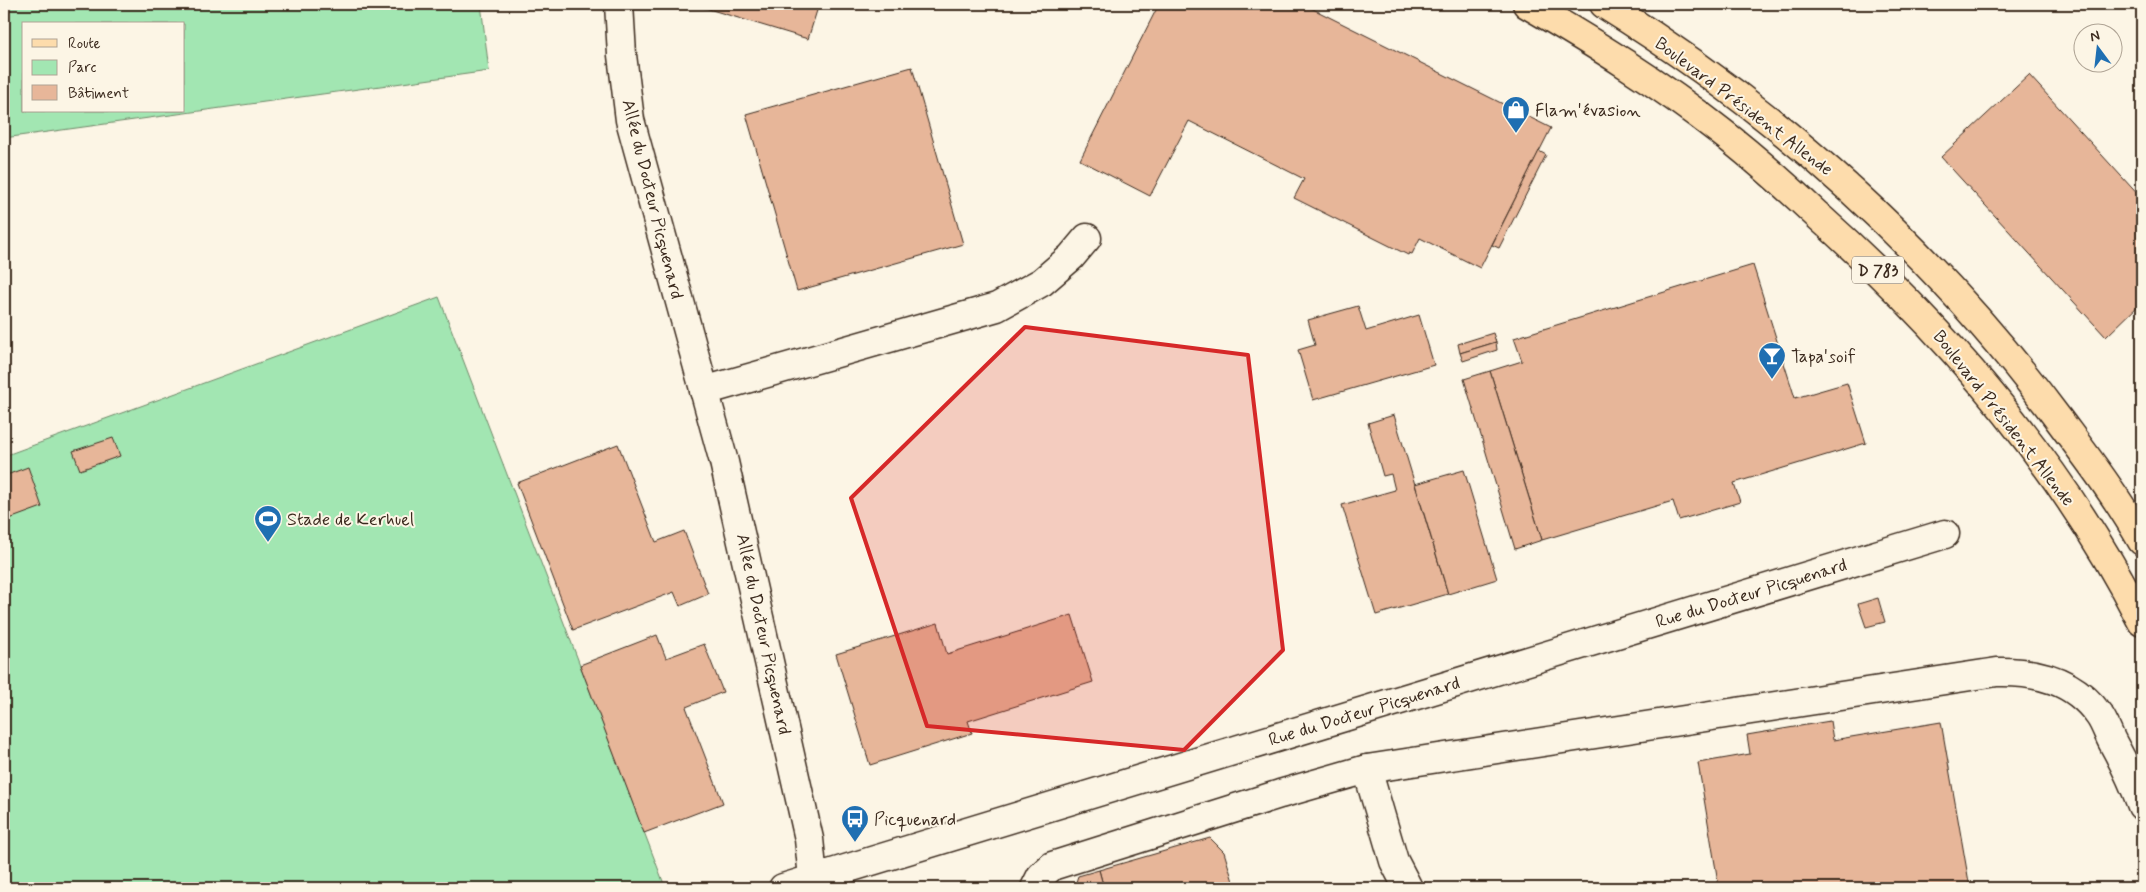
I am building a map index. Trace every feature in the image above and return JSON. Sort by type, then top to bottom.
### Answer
[{"type":"main road","name":"Boulevard Président Allende","points":[[1527,4],[1615,57],[1721,131],[1790,190],[1889,281],[1934,328],[1983,384],[2026,440],[2088,526],[2142,622]]},
{"type":"main road","name":"Boulevard Président Allende","points":[[1604,4],[1669,46],[1764,116],[1854,191],[1892,227],[2004,347],[2098,472],[2142,541]]},
{"type":"street","name":"Allée du Docteur Picquenard","points":[[619,4],[622,55],[630,120],[742,533],[808,839],[813,884]]},
{"type":"street","points":[[704,390],[997,307],[1020,296],[1042,282],[1070,257],[1087,238]]},
{"type":"street","name":"Rue du Docteur Picquenard","points":[[783,888],[813,884],[1945,534]]},
{"type":"street","points":[[1034,888],[1041,876],[1052,866],[1280,794],[1367,769],[1997,672],[2023,672],[2043,676],[2067,686],[2099,715],[2132,779],[2142,806]]},
{"type":"street","points":[[1367,769],[1394,861],[1408,888]]},
{"type":"highlighted area","points":[[1025,327],[1248,355],[1283,650],[1184,750],[927,726],[851,498]]},
{"type":"green space","points":[[4,4],[481,4],[489,71],[4,138]]},
{"type":"green space","name":"Stade de Kerhuel","points":[[439,297],[664,884],[650,888],[4,888],[4,456]]},
{"type":"building","points":[[692,4],[819,4],[808,39]]},
{"type":"building","points":[[1159,4],[1303,4],[1551,128],[1480,268],[1420,238],[1412,254],[1409,253],[1408,255],[1294,198],[1304,179],[1189,121],[1150,196],[1080,160]]},
{"type":"building","points":[[912,67],[963,244],[797,291],[746,114]]},
{"type":"building","points":[[2029,75],[2142,199],[2142,302],[2106,337],[1941,157]]},
{"type":"building","points":[[1539,151],[1546,155],[1499,248],[1492,245]]},
{"type":"building","points":[[1753,265],[1795,398],[1847,383],[1866,443],[1734,483],[1740,502],[1679,520],[1673,501],[1542,540],[1490,371],[1522,361],[1514,338]]},
{"type":"building","points":[[1358,306],[1366,331],[1419,315],[1434,365],[1313,400],[1298,350],[1315,345],[1308,320]]},
{"type":"building","points":[[1493,333],[1496,342],[1460,353],[1458,344]]},
{"type":"building","points":[[1496,342],[1497,350],[1463,361],[1460,353]]},
{"type":"building","points":[[1490,371],[1542,540],[1515,549],[1464,379]]},
{"type":"building","points":[[1394,415],[1448,594],[1376,615],[1342,505],[1395,490],[1391,474],[1383,476],[1368,423]]},
{"type":"building","points":[[113,438],[120,456],[80,470],[73,451]]},
{"type":"building","points":[[618,444],[656,542],[684,531],[708,594],[680,606],[674,592],[573,630],[517,483]]},
{"type":"building","points":[[28,467],[42,507],[4,521],[4,476]]},
{"type":"building","points":[[1464,470],[1497,579],[1448,594],[1415,484]]},
{"type":"building","points":[[1878,598],[1885,622],[1866,627],[1858,604]]},
{"type":"building","points":[[1072,615],[1093,682],[968,721],[972,733],[870,765],[836,654],[938,623],[947,654]]},
{"type":"building","points":[[657,635],[666,658],[704,644],[723,692],[686,707],[723,803],[644,833],[580,665]]},
{"type":"building","points":[[1830,721],[1833,740],[1941,722],[1970,888],[1719,888],[1698,763],[1750,754],[1747,735]]},
{"type":"building","points":[[1210,838],[1224,852],[1235,888],[1091,888],[1103,885],[1099,870]]},
{"type":"building","points":[[1099,870],[1103,885],[1091,888],[1074,888],[1078,876]]},
{"type":"place","name":"Flam'évasion","points":[[1516,134]]},
{"type":"place","name":"Tapa'soif","points":[[1772,380]]},
{"type":"place","name":"Stade de Kerhuel","points":[[268,543]]},
{"type":"place","name":"Picquenard","points":[[855,843]]}]
